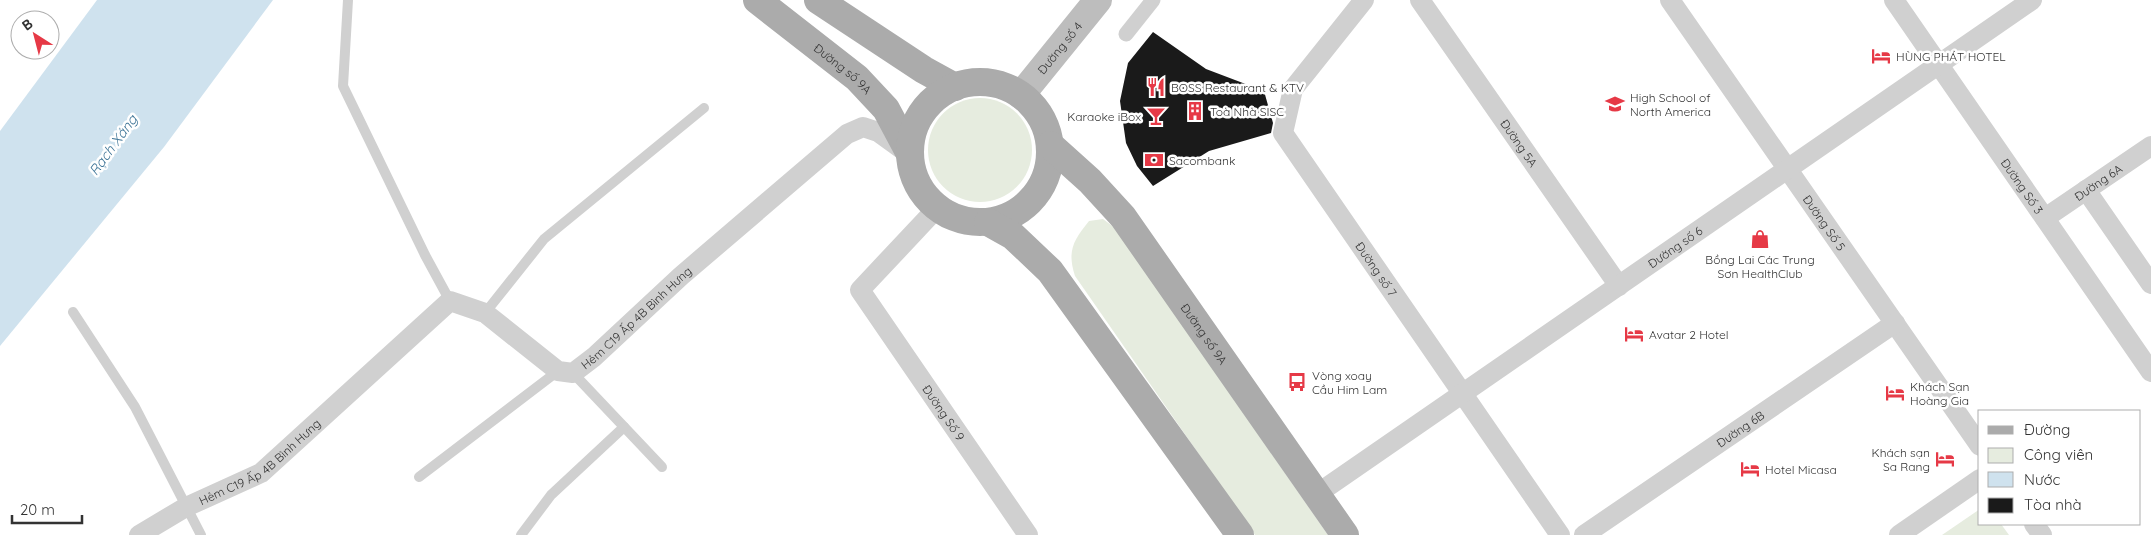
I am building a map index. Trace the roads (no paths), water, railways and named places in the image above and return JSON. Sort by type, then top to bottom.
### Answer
[{"type":"main road","name":"Đường số 9A","points":[[757,0],[857,78],[886,110],[910,154]]},
{"type":"main road","points":[[818,0],[924,70],[955,87]]},
{"type":"main road","name":"Đường số 4","points":[[1021,95],[1098,0]]},
{"type":"main road","points":[[976,82],[999,84],[1021,95],[1038,112],[1048,133],[1050,145],[1049,167],[1041,187],[1027,204],[1009,216],[988,222],[971,222],[955,218],[937,208],[923,194],[914,175],[910,154],[913,133],[922,114],[936,98],[955,87],[976,82]]},
{"type":"main road","name":"Đường số 9A","points":[[1050,145],[1090,181],[1123,217],[1345,535]]},
{"type":"main road","points":[[988,222],[1013,236],[1050,271],[1240,535]]},
{"type":"street","points":[[1126,34],[1153,0]]},
{"type":"street","name":"Đường số 7","points":[[1364,0],[1293,88],[1283,133],[1560,535]]},
{"type":"street","name":"Đường 5A","points":[[1420,0],[1619,286]]},
{"type":"street","name":"Đường Số 5","points":[[1670,0],[1978,443]]},
{"type":"street","name":"Đường Số 3","points":[[1894,0],[2045,218],[2144,347],[2151,372]]},
{"type":"street","name":"Đường số 6","points":[[1317,494],[2032,0]]},
{"type":"street","name":"Hẻm C19 Ấp 4B Bình Hưng","points":[[565,372],[594,357],[681,276],[847,134],[863,127],[878,132],[910,154]]},
{"type":"street","name":"Đường 6A","points":[[2045,218],[2151,146]]},
{"type":"street","points":[[2086,190],[2151,284]]},
{"type":"street","name":"Đường Số 9","points":[[937,208],[860,290],[1028,535]]},
{"type":"street","points":[[450,301],[485,313],[565,372]]},
{"type":"street","name":"Hẻm C19 Ấp 4B Bình Hưng","points":[[139,535],[186,507],[261,473],[450,301]]},
{"type":"street","name":"Đường 6B","points":[[1584,535],[1894,323]]},
{"type":"street","points":[[1899,535],[1978,480]]},
{"type":"lane","points":[[348,0],[343,86],[425,255],[450,301]]},
{"type":"lane","points":[[485,313],[544,239],[704,108]]},
{"type":"lane","points":[[73,312],[135,407],[162,456],[201,535]]},
{"type":"lane","points":[[419,477],[565,372],[624,427],[662,467]]},
{"type":"lane","points":[[522,535],[551,495],[624,427]]},
{"type":"water","name":"Rạch Xáng","points":[[97,0],[273,0],[164,147],[0,346],[0,131],[53,60],[60,60],[60,50]]},
{"type":"place","name":"HÙNG PHÁT HOTEL","points":[[1881,56]]},
{"type":"place","name":"BOSS Restaurant & KTV","points":[[1156,87]]},
{"type":"place","name":"High School of North America","points":[[1615,104]]},
{"type":"place","name":"Toà Nhà SISC","points":[[1195,111]]},
{"type":"place","name":"Karaoke iBox","points":[[1156,116]]},
{"type":"place","name":"Sacombank","points":[[1154,160]]},
{"type":"place","name":"Bồng Lai Các Trung Sơn HealthClub","points":[[1760,239]]},
{"type":"place","name":"Avatar 2 Hotel","points":[[1634,334]]},
{"type":"place","name":"Vòng xoay Cầu Him Lam","points":[[1297,382]]},
{"type":"place","name":"Khách Sạn Hoàng Gia","points":[[1895,393]]},
{"type":"place","name":"Khách sạn Sa Rang","points":[[1945,459]]},
{"type":"place","name":"Hotel Micasa","points":[[1750,469]]}]
